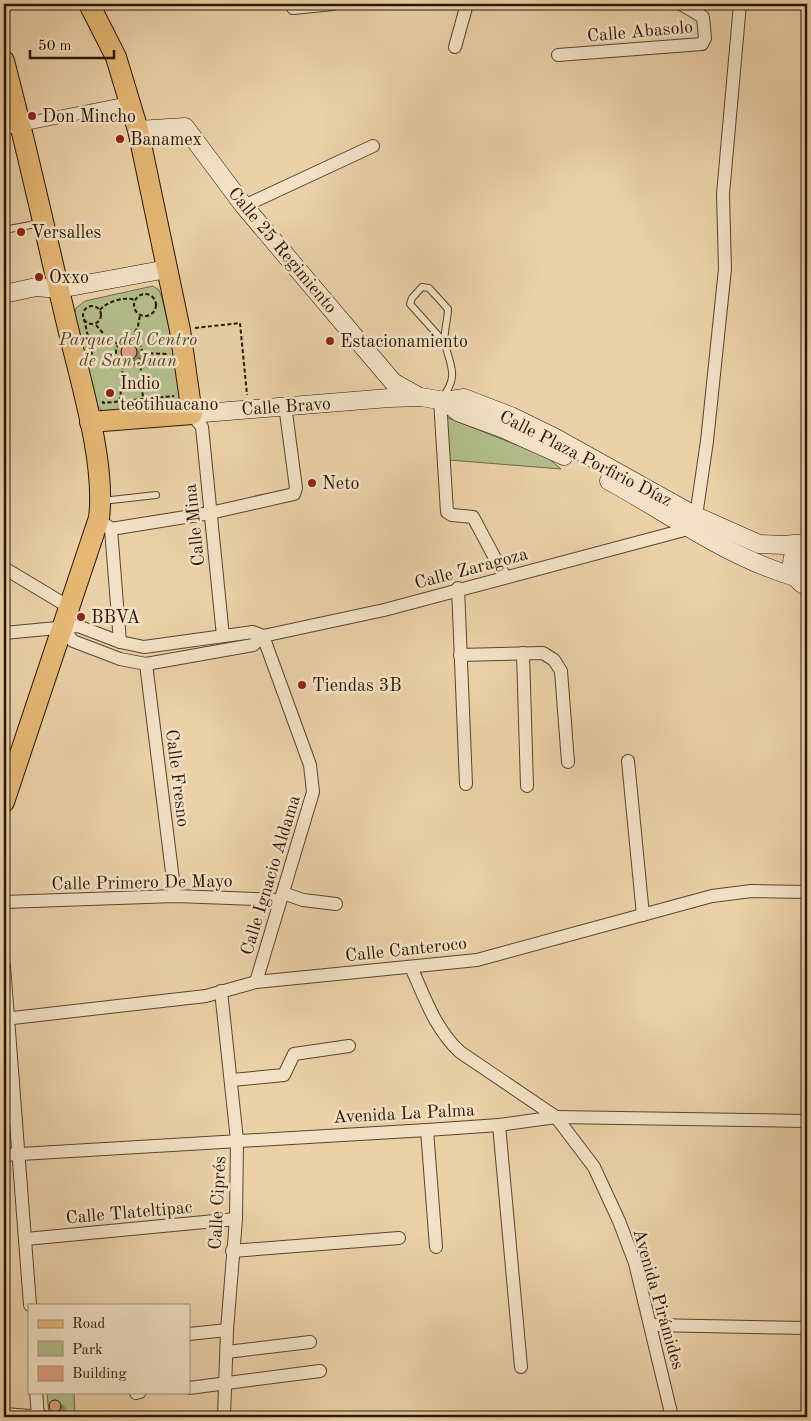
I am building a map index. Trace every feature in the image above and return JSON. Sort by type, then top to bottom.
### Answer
[{"type":"main road","points":[[89,4],[116,56],[138,130],[180,330],[192,414]]},
{"type":"main road","points":[[4,61],[12,127],[42,223],[90,422],[103,516],[69,607],[4,802]]},
{"type":"main road","name":"Calle 25 Regimiento","points":[[138,130],[186,127],[244,206],[393,382],[421,397]]},
{"type":"main road","points":[[4,294],[36,287],[58,289],[166,269]]},
{"type":"main road","name":"Calle Plaza Porfirio Díaz","points":[[421,397],[443,401],[458,412],[550,449],[627,491],[692,522]]},
{"type":"main road","name":"Calle Bravo","points":[[90,422],[285,405],[421,397]]},
{"type":"main road","points":[[692,522],[759,544],[784,545],[806,542]]},
{"type":"main road","points":[[692,522],[776,572],[801,582]]},
{"type":"main road","points":[[801,582],[792,562],[798,548],[806,542]]},
{"type":"street","points":[[294,8],[332,4]]},
{"type":"street","points":[[455,47],[467,4]]},
{"type":"street","name":"Calle Abasolo","points":[[558,55],[702,44],[704,38],[703,17],[681,4]]},
{"type":"street","points":[[692,522],[707,441],[725,269],[723,194],[740,4]]},
{"type":"street","points":[[12,127],[130,103]]},
{"type":"street","points":[[244,206],[374,146]]},
{"type":"street","points":[[443,401],[447,512],[452,515],[473,517],[505,577]]},
{"type":"street","points":[[120,642],[103,516],[210,513],[291,496],[296,491],[285,405]]},
{"type":"street","name":"Calle Mina","points":[[192,414],[202,427],[223,636]]},
{"type":"street","name":"Calle Zaragoza","points":[[62,628],[73,641],[120,659],[146,664],[253,644],[263,636],[384,610],[458,588],[505,577],[692,522]]},
{"type":"street","points":[[4,568],[69,607]]},
{"type":"street","points":[[458,588],[466,784]]},
{"type":"street","name":"Calle Zaragoza","points":[[4,633],[78,626],[120,642],[144,647],[253,632],[263,636]]},
{"type":"street","name":"Calle Ignacio Aldama","points":[[256,982],[311,802],[312,778],[310,765],[263,636]]},
{"type":"street","points":[[523,653],[526,786]]},
{"type":"street","points":[[460,655],[543,653],[554,660],[561,671],[568,762]]},
{"type":"street","name":"Calle Fresno","points":[[146,664],[174,896]]},
{"type":"street","points":[[628,760],[643,916]]},
{"type":"street","name":"Calle Canteroco","points":[[6,1018],[206,996],[256,982],[477,960],[712,896],[751,891],[807,892]]},
{"type":"street","name":"Calle Primero De Mayo","points":[[4,902],[174,896],[282,896],[336,904]]},
{"type":"street","points":[[4,966],[6,1018],[19,1154],[30,1304]]},
{"type":"street","name":"Avenida Pirámides","points":[[411,967],[437,1024],[447,1040],[460,1052],[556,1117],[584,1151],[603,1184],[635,1263],[672,1417]]},
{"type":"street","name":"Calle Ciprés","points":[[221,991],[237,1140],[236,1219],[227,1330],[224,1417]]},
{"type":"street","points":[[232,1080],[281,1076],[286,1072],[294,1054],[349,1046]]},
{"type":"street","name":"Avenida La Palma","points":[[4,1155],[427,1130],[499,1125],[556,1117],[807,1121]]},
{"type":"street","points":[[499,1125],[521,1367]]},
{"type":"street","points":[[427,1130],[436,1247]]},
{"type":"street","name":"Calle Tlateltipac","points":[[26,1239],[236,1219]]},
{"type":"street","points":[[232,1252],[399,1238]]},
{"type":"street","points":[[651,1325],[807,1328]]},
{"type":"street","points":[[190,1334],[227,1330]]},
{"type":"street","points":[[226,1352],[310,1342]]},
{"type":"street","points":[[190,1388],[320,1371]]},
{"type":"street","points":[[4,1414],[41,1417],[36,1394]]},
{"type":"lane","points":[[4,230],[42,223]]},
{"type":"lane","points":[[443,401],[453,379],[450,353],[445,343],[410,304],[412,298],[422,287],[429,288],[448,307],[445,343]]},
{"type":"lane","points":[[103,516],[156,496]]},
{"type":"path","points":[[146,294],[154,299],[155,308],[149,315],[140,315],[135,309],[135,301],[138,297],[146,294]]},
{"type":"path","points":[[100,310],[105,305],[126,299],[135,301]]},
{"type":"path","points":[[84,319],[88,324],[95,324],[101,318],[100,310],[96,306],[89,306],[83,313],[84,319],[94,366]]},
{"type":"path","points":[[132,338],[138,326],[140,315]]},
{"type":"path","points":[[180,330],[240,323],[248,408]]},
{"type":"path","points":[[95,324],[107,338],[118,344]]},
{"type":"path","points":[[120,402],[123,364],[116,355],[118,344],[124,339],[132,338],[140,344],[143,354],[140,360],[143,399]]},
{"type":"path","points":[[143,354],[168,354],[169,362]]},
{"type":"path","points":[[123,364],[132,365],[140,360]]},
{"type":"path","points":[[101,394],[103,403],[120,402],[175,396],[174,387]]},
{"type":"green space","name":"Parque del Centro de San Juan","points":[[153,286],[159,290],[162,298],[182,384],[180,396],[171,404],[104,413],[95,403],[74,316],[76,308],[85,301]]},
{"type":"green space","points":[[446,417],[547,457],[561,469],[449,460]]},
{"type":"green space","points":[[47,1394],[74,1394],[75,1417],[49,1416]]},
{"type":"building","points":[[126,344],[132,344],[137,349],[135,358],[126,360],[121,355],[121,349]]},
{"type":"building","points":[[55,1400],[61,1406],[55,1412],[49,1406]]},
{"type":"place","name":"Don Mincho","points":[[32,116]]},
{"type":"place","name":"Banamex","points":[[120,139]]},
{"type":"place","name":"Versalles","points":[[21,232]]},
{"type":"place","name":"Oxxo","points":[[39,277]]},
{"type":"place","name":"Estacionamiento","points":[[330,341]]},
{"type":"place","name":"Indio teotihuacano","points":[[110,393]]},
{"type":"place","name":"Neto","points":[[312,483]]},
{"type":"place","name":"BBVA","points":[[81,617]]},
{"type":"place","name":"Tiendas 3B","points":[[302,685]]}]
